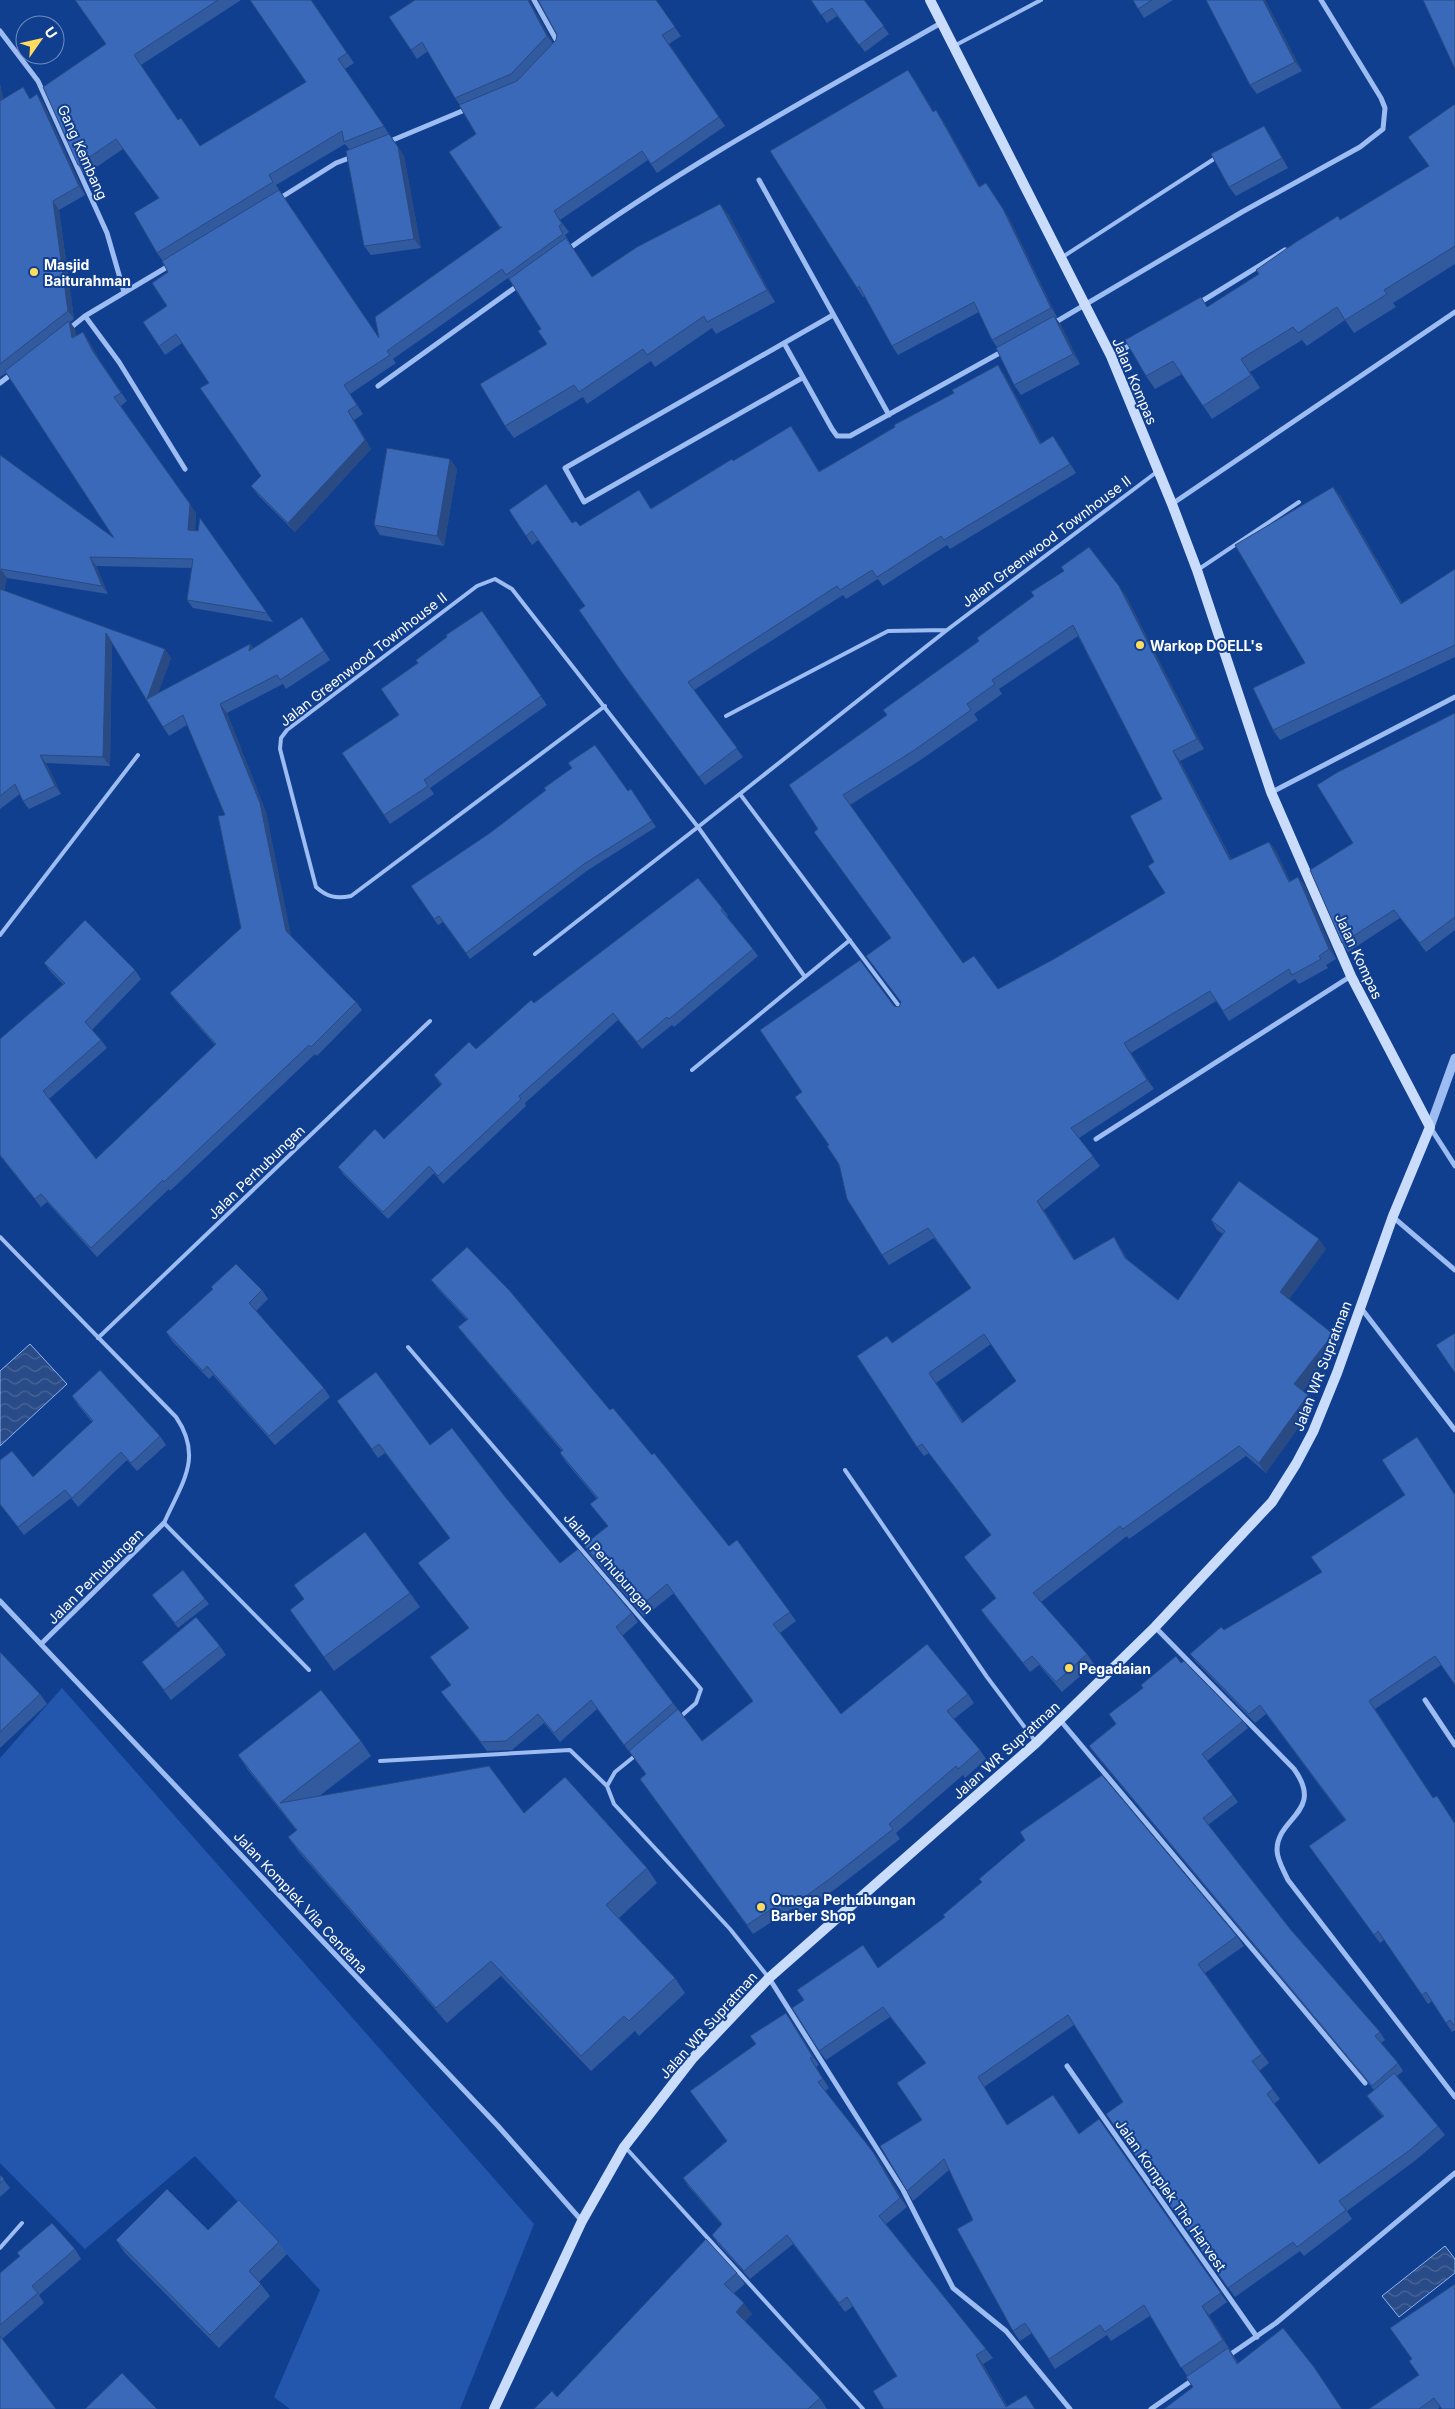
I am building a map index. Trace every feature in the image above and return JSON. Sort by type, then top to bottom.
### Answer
[{"type":"main road","name":"Jalan Kompas","points":[[930,0],[1111,356],[1197,570],[1271,792],[1351,976],[1430,1127]]},
{"type":"main road","name":"Jalan WR Supratman","points":[[494,2409],[582,2221],[624,2147],[693,2058],[769,1978],[1060,1720],[1155,1627],[1272,1502],[1296,1464],[1312,1432],[1336,1373],[1359,1305],[1393,1216],[1430,1127]]},
{"type":"street","points":[[534,0],[558,42],[559,46],[552,53]]},
{"type":"street","points":[[1052,324],[1086,306],[1242,212],[1360,147],[1379,134],[1384,125],[1385,116],[1381,98],[1321,0]]},
{"type":"street","points":[[564,252],[596,229],[742,136],[941,23]]},
{"type":"street","name":"Gang Kembang","points":[[0,31],[38,81],[107,233],[124,292]]},
{"type":"street","points":[[382,144],[474,106]]},
{"type":"street","points":[[268,205],[336,163],[354,156]]},
{"type":"street","points":[[758,180],[889,414]]},
{"type":"street","points":[[1193,307],[1295,244]]},
{"type":"street","points":[[62,335],[85,316],[175,262]]},
{"type":"street","points":[[378,386],[523,282]]},
{"type":"street","points":[[1172,504],[1455,312]]},
{"type":"street","points":[[85,316],[119,362],[185,469]]},
{"type":"street","points":[[802,378],[584,502],[564,468],[833,316]]},
{"type":"street","points":[[1111,356],[1142,338]]},
{"type":"street","points":[[784,343],[802,378],[837,436],[850,436],[1009,348]]},
{"type":"street","points":[[0,383],[15,371]]},
{"type":"street","points":[[1271,792],[1455,697]]},
{"type":"street","points":[[1096,1139],[1351,976]]},
{"type":"street","name":"Jalan WR Supratman","points":[[1430,1127],[1455,1058]]},
{"type":"street","points":[[1430,1127],[1455,1166]]},
{"type":"street","points":[[1393,1216],[1455,1270]]},
{"type":"street","points":[[1359,1305],[1455,1430]]},
{"type":"street","name":"Jalan Perhubungan","points":[[42,1644],[164,1523]]},
{"type":"street","name":"Jalan Komplek Vila Cendana","points":[[0,1601],[498,2126],[582,2221]]},
{"type":"street","points":[[1155,1627],[1294,1769],[1303,1781],[1306,1795],[1300,1808],[1280,1838],[1277,1850],[1288,1880],[1455,2097]]},
{"type":"street","points":[[1425,1700],[1455,1745]]},
{"type":"street","points":[[1060,1720],[1365,2083]]},
{"type":"street","points":[[769,1978],[903,2190],[953,2288],[1006,2331],[1070,2409]]},
{"type":"street","name":"Jalan Komplek The Harvest","points":[[1067,2066],[1257,2337]]},
{"type":"street","points":[[1224,2359],[1257,2337],[1455,2173]]},
{"type":"street","points":[[1151,2409],[1200,2376]]},
{"type":"lane","points":[[954,46],[1041,0]]},
{"type":"lane","points":[[1062,258],[1224,152]]},
{"type":"lane","name":"Jalan Greenwood Townhouse II","points":[[605,706],[351,896],[339,898],[330,896],[316,887],[280,749],[281,738],[287,730],[477,586],[495,580],[512,589],[605,706],[698,827],[947,630],[1158,471]]},
{"type":"lane","points":[[1197,570],[1299,502]]},
{"type":"lane","points":[[726,716],[888,631],[947,630]]},
{"type":"lane","points":[[0,935],[138,755]]},
{"type":"lane","points":[[740,794],[904,1013]]},
{"type":"lane","points":[[534,954],[698,827],[805,977]]},
{"type":"lane","points":[[692,1070],[850,940]]},
{"type":"lane","name":"Jalan Perhubungan","points":[[98,1338],[430,1022]]},
{"type":"lane","name":"Jalan Perhubungan","points":[[0,1237],[176,1417],[189,1440],[190,1455],[188,1465],[164,1523]]},
{"type":"lane","name":"Jalan Perhubungan","points":[[408,1348],[701,1689],[696,1703],[674,1722]]},
{"type":"lane","points":[[845,1470],[987,1677],[1036,1743]]},
{"type":"lane","points":[[164,1523],[309,1670]]},
{"type":"lane","points":[[380,1762],[570,1750],[607,1786],[614,1804],[730,1929],[769,1978]]},
{"type":"lane","points":[[607,1786],[615,1772],[637,1753]]},
{"type":"lane","points":[[624,2147],[863,2409]]},
{"type":"lane","points":[[0,2248],[22,2224]]},
{"type":"shaded area","points":[[62,1688],[534,2224],[460,2409],[290,2409],[274,2397],[320,2290],[195,2156],[85,2249],[0,2163],[0,1758]]},
{"type":"water","points":[[30,1344],[67,1384],[0,1446],[0,1371]]},
{"type":"water","points":[[1445,2246],[1455,2259],[1455,2273],[1399,2317],[1382,2296]]},
{"type":"building","points":[[75,0],[218,0],[134,55],[178,120],[181,118],[200,146],[306,82],[250,0],[311,0],[347,53],[338,59],[384,126],[344,142],[342,131],[269,175],[273,182],[157,253],[134,213],[159,198],[116,139],[78,165],[43,87],[106,44]]},
{"type":"building","points":[[415,0],[528,0],[547,36],[511,74],[455,98],[422,42],[411,50],[389,17]]},
{"type":"building","points":[[538,0],[656,0],[675,27],[662,35],[719,117],[651,164],[642,151],[554,211],[562,224],[559,226],[563,234],[506,275],[502,269],[387,351],[390,355],[344,385],[357,405],[348,411],[365,440],[288,523],[251,486],[261,476],[200,388],[209,383],[176,334],[159,346],[143,322],[167,306],[152,283],[168,272],[162,261],[279,190],[379,338],[375,317],[502,227],[500,227],[449,152],[476,134],[459,105],[517,81],[556,40],[557,35]]},
{"type":"building","points":[[811,0],[864,0],[884,26],[859,45],[832,8],[821,15]]},
{"type":"building","points":[[1133,0],[1152,0],[1138,9]]},
{"type":"building","points":[[1206,0],[1263,0],[1295,62],[1250,85]]},
{"type":"building","points":[[1423,0],[1455,0],[1455,69]]},
{"type":"building","points":[[908,70],[933,112],[936,110],[979,187],[986,183],[1003,209],[1051,308],[992,340],[974,302],[892,346],[859,286],[857,288],[770,151]]},
{"type":"building","points":[[23,87],[30,99],[37,94],[79,186],[53,201],[68,311],[0,364],[0,101]]},
{"type":"building","points":[[1455,104],[1455,246],[1384,290],[1387,294],[1345,320],[1337,307],[1298,333],[1293,327],[1241,359],[1251,375],[1203,406],[1173,361],[1146,376],[1125,340],[1201,297],[1207,307],[1259,274],[1256,270],[1296,242],[1338,216],[1340,220],[1429,166],[1408,137]]},
{"type":"building","points":[[1264,126],[1282,158],[1229,187],[1211,154]]},
{"type":"building","points":[[389,134],[398,147],[414,239],[364,246],[346,151]]},
{"type":"building","points":[[720,204],[767,290],[707,322],[704,316],[647,355],[643,349],[579,392],[574,385],[505,426],[480,384],[547,344],[538,331],[541,329],[509,279],[566,238],[592,277],[637,247]]},
{"type":"building","points":[[1054,316],[1073,354],[1014,385],[996,348]]},
{"type":"building","points":[[69,321],[72,338],[83,332],[92,350],[121,393],[114,397],[190,504],[188,530],[198,531],[200,518],[267,613],[187,600],[193,559],[90,557],[102,586],[1,569],[0,573],[0,455],[114,538],[5,371]]},
{"type":"building","points":[[998,365],[1040,444],[1053,436],[1070,464],[944,540],[941,536],[877,577],[872,570],[840,590],[837,586],[688,682],[737,748],[699,777],[579,610],[585,606],[532,531],[526,536],[509,510],[546,484],[572,523],[576,521],[580,526],[639,490],[651,509],[732,459],[733,461],[791,426],[819,472],[895,427],[894,425],[954,393],[952,390]]},
{"type":"building","points":[[387,448],[450,459],[437,536],[374,525]]},
{"type":"building","points":[[1333,487],[1401,604],[1455,569],[1455,645],[1273,730],[1253,688],[1305,663],[1235,545]]},
{"type":"building","points":[[1089,547],[1119,586],[1197,739],[1173,751],[1230,860],[1269,842],[1289,882],[1298,877],[1329,949],[1319,956],[1321,959],[1292,975],[1289,969],[1223,1011],[1210,991],[1124,1043],[1147,1080],[1071,1128],[1093,1156],[1037,1201],[1074,1260],[1114,1237],[1125,1258],[1178,1300],[1225,1231],[1211,1220],[1239,1181],[1319,1239],[1280,1292],[1333,1334],[1294,1384],[1308,1395],[1259,1463],[1239,1446],[1123,1529],[1120,1526],[1033,1593],[1087,1654],[1056,1682],[1032,1656],[1023,1663],[981,1610],[996,1598],[964,1557],[991,1535],[922,1444],[917,1447],[857,1356],[887,1336],[892,1343],[971,1288],[928,1228],[882,1255],[847,1199],[839,1164],[827,1146],[829,1145],[795,1097],[802,1092],[760,1030],[860,960],[894,1006],[899,1007],[901,1002],[866,956],[891,938],[814,832],[818,829],[789,785],[887,715],[883,710],[979,641],[977,638],[1034,596],[1031,592],[1064,571],[1061,567]],"holes":[[[1073,625],[1162,799],[1130,816],[1154,862],[1148,866],[1165,893],[1054,959],[998,989],[974,956],[963,963],[843,795],[913,751],[971,710],[967,704],[995,684],[992,680]],[[984,1334],[1016,1381],[962,1423],[929,1373]]]},
{"type":"building","points":[[0,589],[165,649],[147,699],[250,644],[249,651],[302,617],[324,651],[280,680],[277,675],[220,704],[260,803],[286,931],[356,1002],[311,1047],[309,1045],[91,1248],[41,1194],[35,1199],[0,1155],[0,1039],[65,983],[44,963],[85,920],[135,970],[85,1022],[101,1040],[43,1091],[96,1159],[216,1044],[170,993],[241,928],[218,816],[225,815],[183,715],[163,727],[106,633],[103,757],[40,755],[55,786],[23,801],[15,784],[0,796]]},
{"type":"building","points":[[482,611],[541,696],[424,780],[428,786],[384,815],[342,753],[399,715],[381,689],[418,663],[416,660],[447,637],[446,635]]},
{"type":"building","points":[[1455,713],[1455,917],[1420,943],[1394,910],[1342,943],[1310,870],[1353,843],[1317,785],[1338,772]]},
{"type":"building","points":[[595,745],[628,791],[631,789],[652,821],[584,864],[466,953],[439,916],[434,919],[411,886],[490,833],[546,790],[544,788],[572,768],[568,763]]},
{"type":"building","points":[[698,878],[753,949],[669,1019],[667,1017],[637,1042],[613,1013],[519,1096],[521,1099],[438,1176],[429,1166],[383,1212],[338,1167],[375,1129],[384,1139],[442,1084],[434,1075],[469,1042],[476,1049],[531,1000],[534,1003]]},
{"type":"building","points":[[467,1247],[509,1290],[610,1410],[613,1408],[652,1455],[654,1453],[729,1546],[737,1540],[790,1612],[773,1624],[841,1714],[927,1644],[968,1694],[947,1711],[980,1750],[958,1769],[956,1766],[889,1824],[893,1829],[792,1906],[787,1899],[747,1925],[640,1779],[646,1774],[629,1751],[678,1709],[702,1741],[753,1701],[667,1584],[638,1608],[584,1545],[608,1526],[590,1504],[598,1498],[560,1453],[563,1450],[458,1327],[468,1319],[431,1280]]},
{"type":"building","points":[[236,1264],[262,1290],[249,1303],[324,1388],[269,1436],[207,1366],[203,1371],[166,1332],[213,1289],[211,1287]]},
{"type":"building","points":[[1455,1333],[1455,1373],[1436,1345]]},
{"type":"building","points":[[100,1370],[160,1436],[131,1463],[121,1452],[72,1498],[65,1490],[18,1527],[0,1504],[0,1460],[12,1451],[33,1477],[93,1421],[72,1396]]},
{"type":"building","points":[[376,1372],[430,1445],[452,1428],[506,1498],[560,1563],[578,1549],[632,1613],[616,1627],[673,1703],[624,1745],[591,1700],[554,1733],[538,1714],[506,1741],[481,1742],[441,1692],[451,1685],[430,1657],[469,1628],[418,1563],[450,1538],[379,1444],[372,1449],[337,1401]]},
{"type":"building","points":[[1417,1437],[1455,1495],[1455,1685],[1435,1656],[1369,1701],[1433,1798],[1437,1796],[1455,1824],[1455,2027],[1450,2020],[1446,2023],[1426,1992],[1422,1995],[1378,1931],[1374,1935],[1309,1846],[1346,1820],[1260,1705],[1249,1714],[1190,1654],[1221,1627],[1224,1630],[1322,1572],[1311,1557],[1405,1495],[1382,1460]]},
{"type":"building","points":[[365,1532],[410,1593],[324,1657],[290,1610],[304,1599],[294,1585]]},
{"type":"building","points":[[183,1570],[205,1599],[175,1623],[152,1595]]},
{"type":"building","points":[[196,1617],[220,1646],[164,1690],[142,1662]]},
{"type":"building","points":[[0,1652],[40,1694],[0,1732]]},
{"type":"building","points":[[1176,1656],[1181,1663],[1184,1661],[1243,1721],[1202,1754],[1233,1795],[1203,1818],[1291,1930],[1380,2032],[1375,2036],[1398,2063],[1372,2086],[1089,1746],[1116,1724],[1109,1714],[1143,1688],[1141,1685]]},
{"type":"building","points":[[321,1690],[361,1741],[280,1803],[489,1766],[524,1813],[565,1777],[647,1868],[606,1905],[675,1978],[629,2021],[624,2016],[581,2056],[491,1961],[436,2008],[288,1837],[297,1830],[238,1755]]},
{"type":"building","points":[[1102,1775],[1237,1936],[1198,1964],[1262,2054],[1252,2061],[1273,2089],[1267,2094],[1319,2164],[1384,2116],[1367,2096],[1394,2073],[1438,2126],[1410,2150],[1339,2201],[1346,2210],[1297,2247],[1293,2242],[1228,2288],[1106,2114],[1123,2102],[1068,2015],[978,2077],[1007,2125],[1053,2095],[1079,2134],[1099,2119],[1221,2293],[1202,2306],[1223,2340],[1181,2368],[1144,2305],[1105,2332],[1100,2325],[1049,2359],[1025,2323],[1013,2331],[957,2229],[973,2220],[944,2159],[907,2191],[880,2146],[922,2120],[897,2083],[926,2063],[883,2007],[819,2051],[792,2008],[804,2000],[797,1990],[863,1945],[878,1968],[945,1917],[943,1915],[982,1882],[979,1879],[1025,1840],[1020,1832]]},
{"type":"building","points":[[786,2013],[813,2057],[810,2058],[823,2079],[818,2082],[873,2152],[900,2198],[879,2216],[986,2349],[976,2355],[1006,2407],[1026,2395],[1035,2409],[884,2409],[873,2391],[897,2376],[847,2297],[839,2303],[787,2235],[744,2271],[712,2235],[722,2224],[683,2178],[727,2141],[690,2091],[756,2044],[750,2036]]},
{"type":"building","points":[[0,2175],[4,2179],[0,2183]]},
{"type":"building","points":[[167,2189],[208,2230],[239,2200],[279,2242],[249,2271],[261,2284],[210,2335],[116,2240]]},
{"type":"building","points":[[52,2223],[75,2249],[32,2286],[38,2293],[0,2325],[0,2273],[20,2256],[17,2253]]},
{"type":"building","points":[[706,2239],[737,2273],[724,2284],[744,2303],[736,2312],[820,2398],[808,2409],[534,2409],[552,2391],[557,2397]]},
{"type":"building","points":[[1455,2284],[1455,2409],[1442,2409],[1434,2398],[1419,2409],[1369,2409],[1419,2375],[1409,2361],[1412,2359],[1390,2328]]},
{"type":"building","points":[[1283,2328],[1314,2367],[1342,2409],[1164,2409],[1193,2387],[1186,2377],[1228,2348],[1237,2364]]},
{"type":"building","points":[[0,2336],[56,2409],[0,2409]]},
{"type":"building","points":[[122,2373],[157,2409],[85,2409]]},
{"type":"place","name":"Masjid Baiturahman","points":[[34,272]]},
{"type":"place","name":"Warkop DOELL's","points":[[1140,645]]},
{"type":"place","name":"Pegadaian","points":[[1069,1668]]},
{"type":"place","name":"Omega Perhubungan Barber Shop","points":[[761,1907]]}]
